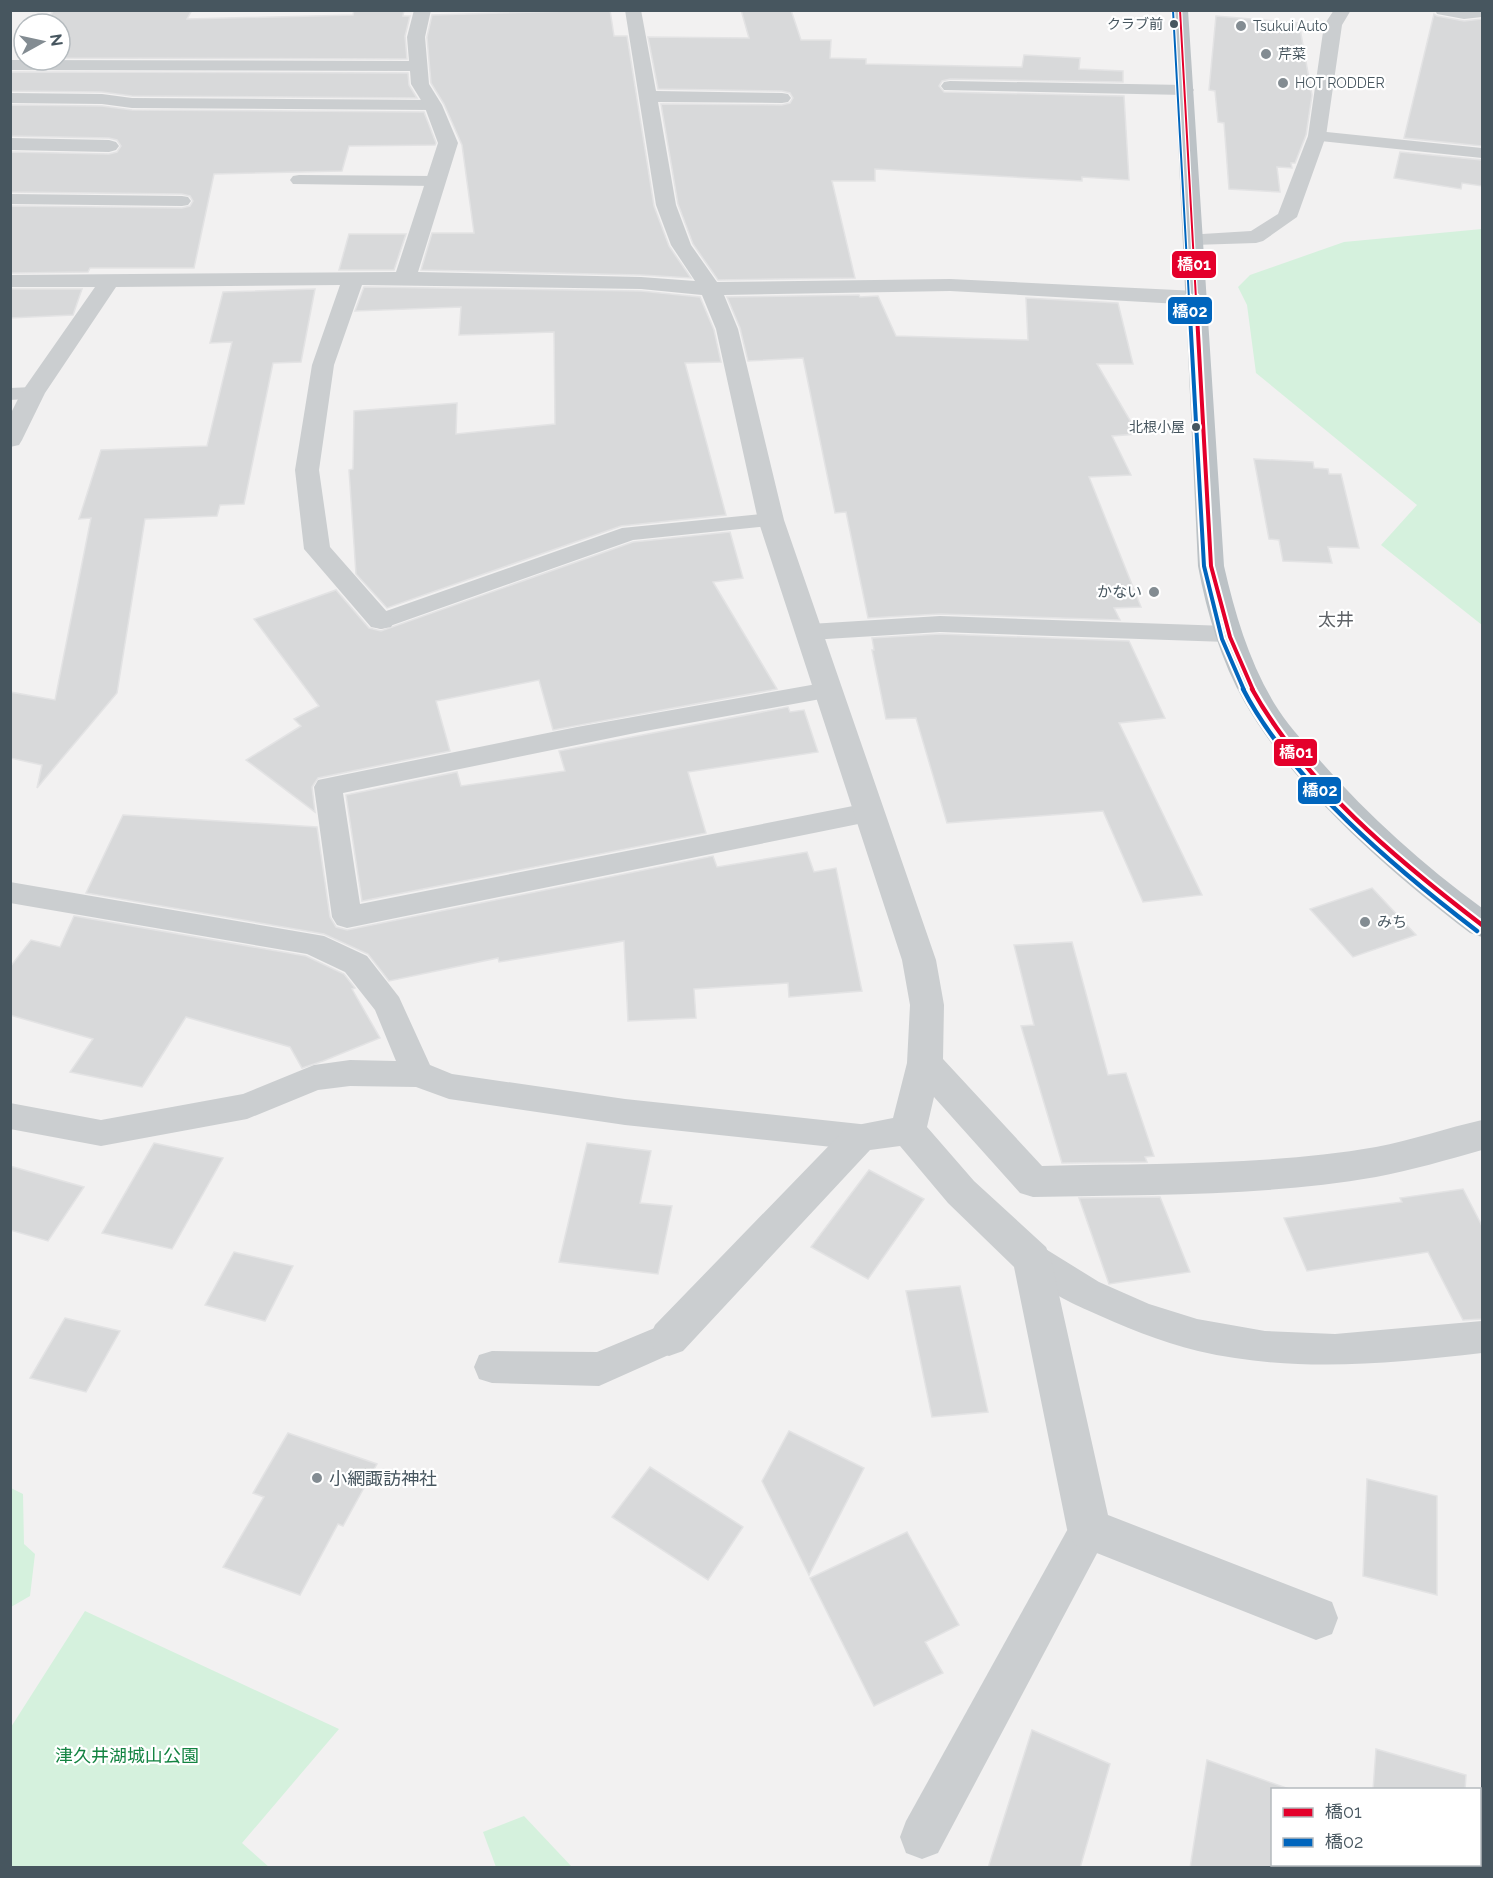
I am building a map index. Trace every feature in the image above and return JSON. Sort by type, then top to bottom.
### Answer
[{"type":"highway","points":[[1180,10],[1211,566],[1227,634],[1256,697],[1285,739],[1316,776],[1385,845],[1482,926]]},
{"type":"street","points":[[405,278],[448,142],[433,105],[420,84],[416,37],[423,10]]},
{"type":"street","points":[[633,10],[666,205],[681,245],[711,289],[732,348],[771,520],[919,960],[927,1005],[926,1063],[908,1130]]},
{"type":"street","points":[[1193,239],[1257,237],[1287,217],[1317,136],[1333,25],[1343,10]]},
{"type":"street","points":[[1443,10],[1464,14],[1482,12]]},
{"type":"street","points":[[10,65],[418,66]]},
{"type":"street","points":[[950,86],[1185,90]]},
{"type":"street","points":[[649,96],[782,98]]},
{"type":"street","points":[[10,144],[109,146]]},
{"type":"street","points":[[10,281],[405,278],[640,283],[711,289],[950,285],[1197,298]]},
{"type":"street","points":[[353,279],[323,365],[307,470],[317,549],[381,621]]},
{"type":"street","points":[[10,440],[22,394],[110,280]]},
{"type":"street","points":[[926,1063],[1033,1182],[1321,1170],[1445,1148],[1482,1135]]},
{"type":"street","points":[[669,1338],[861,1137],[908,1130]]},
{"type":"street","points":[[908,1130],[961,1192],[1032,1259],[1089,1529],[1316,1618]]},
{"type":"lane","points":[[10,98],[102,99],[132,103],[433,105]]},
{"type":"lane","points":[[1317,136],[1482,153]]},
{"type":"lane","points":[[298,180],[434,182]]},
{"type":"lane","points":[[10,199],[182,201]]},
{"type":"lane","points":[[381,621],[630,533],[771,520]]},
{"type":"lane","points":[[810,632],[939,624],[1227,634]]},
{"type":"lane","points":[[828,690],[705,709],[584,732],[328,787],[347,917],[868,813]]},
{"type":"lane","points":[[10,892],[313,944],[356,964],[388,1005],[418,1074]]},
{"type":"lane","points":[[10,1116],[101,1133],[247,1106],[314,1078],[350,1073],[418,1074],[449,1086],[625,1112],[861,1137]]},
{"type":"lane","points":[[1032,1259],[1086,1293],[1141,1317],[1197,1335],[1265,1347],[1335,1350],[1482,1337]]},
{"type":"lane","points":[[492,1367],[599,1369],[669,1338]]},
{"type":"lane","points":[[921,1838],[1089,1529]]},
{"type":"green space","points":[[1482,229],[1482,625],[1381,545],[1417,505],[1256,373],[1247,305],[1238,287],[1250,275],[1344,242]]},
{"type":"green space","points":[[11,1488],[23,1494],[24,1544],[35,1554],[30,1596],[11,1607]]},
{"type":"green space","name":"津久井湖城山公園","points":[[85,1611],[339,1729],[242,1843],[269,1867],[11,1867],[11,1727]]},
{"type":"green space","points":[[524,1816],[572,1867],[496,1867],[483,1832]]},
{"type":"building","points":[[54,10],[192,10],[187,19],[353,15],[354,10],[404,10],[403,16],[410,16],[405,36],[407,59],[72,58],[72,12],[53,12]]},
{"type":"building","points":[[610,10],[614,36],[627,36],[654,206],[669,246],[691,278],[421,270],[432,233],[474,233],[462,145],[444,104],[431,83],[427,37],[432,15]]},
{"type":"building","points":[[741,10],[791,10],[801,40],[831,40],[830,58],[866,59],[866,64],[1022,67],[1024,55],[1080,58],[1079,69],[1123,71],[1123,82],[950,79],[942,81],[939,86],[944,92],[1124,96],[1129,180],[1082,177],[1082,181],[875,169],[875,181],[832,181],[855,278],[718,280],[693,244],[678,204],[661,104],[782,105],[790,103],[793,98],[790,93],[782,91],[658,89],[648,37],[749,38]]},
{"type":"building","points":[[1434,14],[1464,21],[1482,19],[1482,146],[1404,138]]},
{"type":"building","points":[[1216,16],[1299,23],[1312,95],[1306,135],[1295,163],[1291,163],[1292,168],[1277,167],[1280,192],[1229,189],[1224,123],[1218,122],[1215,91],[1209,90]]},
{"type":"building","points":[[10,72],[408,73],[409,85],[417,98],[132,96],[102,92],[10,91]]},
{"type":"building","points":[[10,105],[102,106],[132,110],[424,112],[436,143],[435,145],[349,146],[342,171],[214,174],[194,268],[90,268],[88,272],[10,273],[10,206],[182,208],[190,206],[193,201],[190,196],[182,194],[10,192],[10,152],[109,154],[117,152],[121,146],[117,140],[109,138],[10,136]]},
{"type":"building","points":[[1400,152],[1482,160],[1482,186],[1462,183],[1461,189],[1394,178]]},
{"type":"building","points":[[349,234],[406,234],[394,270],[339,270]]},
{"type":"building","points":[[364,287],[641,291],[700,297],[714,330],[721,362],[685,363],[726,515],[621,526],[387,608],[356,574],[349,470],[353,469],[354,411],[457,403],[456,434],[555,424],[554,332],[459,335],[461,307],[355,311]]},
{"type":"building","points":[[10,289],[82,289],[73,315],[10,318]]},
{"type":"building","points":[[315,289],[301,362],[273,363],[244,504],[220,505],[217,516],[145,519],[117,693],[37,788],[42,765],[10,758],[10,692],[55,700],[91,518],[79,519],[101,450],[207,446],[232,342],[210,343],[223,292]]},
{"type":"building","points":[[859,295],[860,297],[878,296],[896,336],[1028,340],[1026,298],[1118,303],[1133,364],[1097,364],[1138,434],[1112,436],[1131,475],[1089,477],[1141,607],[1114,608],[1120,620],[940,614],[868,618],[846,512],[835,513],[803,358],[748,361],[740,328],[727,297]]},
{"type":"building","points":[[1254,459],[1313,462],[1314,468],[1328,469],[1329,474],[1341,474],[1359,548],[1328,547],[1332,563],[1283,561],[1279,540],[1269,539]]},
{"type":"building","points":[[730,532],[743,578],[713,582],[777,689],[553,730],[539,680],[436,701],[450,751],[318,778],[312,787],[315,812],[246,760],[301,726],[294,719],[319,706],[254,619],[336,590],[369,628],[381,631],[633,542]]},
{"type":"building","points":[[940,634],[1129,641],[1165,718],[1119,723],[1202,895],[1143,902],[1103,811],[947,823],[916,718],[886,719],[872,650],[874,650],[872,638]]},
{"type":"building","points":[[788,707],[790,712],[804,710],[818,752],[688,772],[706,833],[362,901],[346,795],[457,772],[461,786],[565,771],[559,751]]},
{"type":"building","points":[[123,815],[317,827],[330,917],[336,927],[347,930],[713,856],[717,867],[807,852],[814,872],[836,868],[862,991],[789,997],[788,983],[694,989],[696,1018],[628,1021],[624,941],[499,962],[498,958],[389,981],[368,954],[324,934],[86,893]]},
{"type":"building","points":[[1372,888],[1416,935],[1353,957],[1310,909]]},
{"type":"building","points":[[74,916],[306,956],[344,974],[355,988],[352,989],[380,1038],[302,1068],[290,1047],[186,1017],[142,1087],[70,1072],[93,1039],[10,1015],[10,967],[31,940],[60,947]]},
{"type":"building","points":[[1072,942],[1108,1075],[1126,1073],[1154,1156],[1145,1157],[1147,1162],[1062,1163],[1021,1026],[1034,1025],[1014,945]]},
{"type":"building","points":[[154,1143],[223,1158],[172,1249],[102,1233]]},
{"type":"building","points":[[587,1143],[651,1151],[640,1203],[672,1206],[658,1274],[559,1262]]},
{"type":"building","points":[[10,1166],[84,1187],[48,1241],[10,1230]]},
{"type":"building","points":[[869,1170],[924,1199],[868,1279],[811,1247]]},
{"type":"building","points":[[1463,1189],[1482,1226],[1482,1319],[1463,1320],[1428,1252],[1307,1271],[1284,1218],[1402,1202],[1400,1198]]},
{"type":"building","points":[[1160,1197],[1190,1272],[1109,1284],[1079,1198]]},
{"type":"building","points":[[234,1252],[293,1266],[265,1321],[205,1305]]},
{"type":"building","points":[[960,1286],[988,1412],[932,1417],[906,1291]]},
{"type":"building","points":[[65,1318],[120,1331],[86,1392],[30,1378]]},
{"type":"building","points":[[789,1431],[864,1468],[809,1575],[762,1481]]},
{"type":"building","points":[[288,1433],[377,1464],[343,1526],[338,1524],[300,1595],[223,1567],[264,1497],[253,1493]]},
{"type":"building","points":[[650,1467],[743,1527],[708,1580],[612,1517]]},
{"type":"building","points":[[1367,1479],[1437,1496],[1437,1595],[1363,1576]]},
{"type":"building","points":[[907,1532],[959,1625],[925,1642],[943,1673],[874,1706],[810,1578]]},
{"type":"building","points":[[1032,1730],[1110,1764],[1080,1868],[988,1868]]},
{"type":"building","points":[[1376,1749],[1466,1775],[1465,1788],[1373,1788]]},
{"type":"building","points":[[1207,1760],[1286,1788],[1271,1788],[1271,1866],[1300,1866],[1299,1868],[1190,1868]]},
{"type":"transit line","name":"橋02","points":[[1173,10],[1204,566],[1222,639],[1253,707],[1270,733],[1290,757],[1343,816],[1431,895],[1477,931]]},
{"type":"transit line","name":"橋01","points":[[1180,10],[1211,566],[1230,637],[1251,687],[1276,728],[1294,751],[1347,809],[1390,850],[1482,925]]},
{"type":"place","name":"クラブ前","points":[[1174,24]]},
{"type":"place","name":"Tsukui Auto","points":[[1241,26]]},
{"type":"place","name":"芹菜","points":[[1266,54]]},
{"type":"place","name":"HOT RODDER","points":[[1283,83]]},
{"type":"place","name":"北根小屋","points":[[1196,427]]},
{"type":"place","name":"かない","points":[[1154,592]]},
{"type":"place","name":"みち","points":[[1365,922]]},
{"type":"place","name":"小網諏訪神社","points":[[317,1478]]},
{"type":"district","name":"太井","points":[[1336,619]]}]
